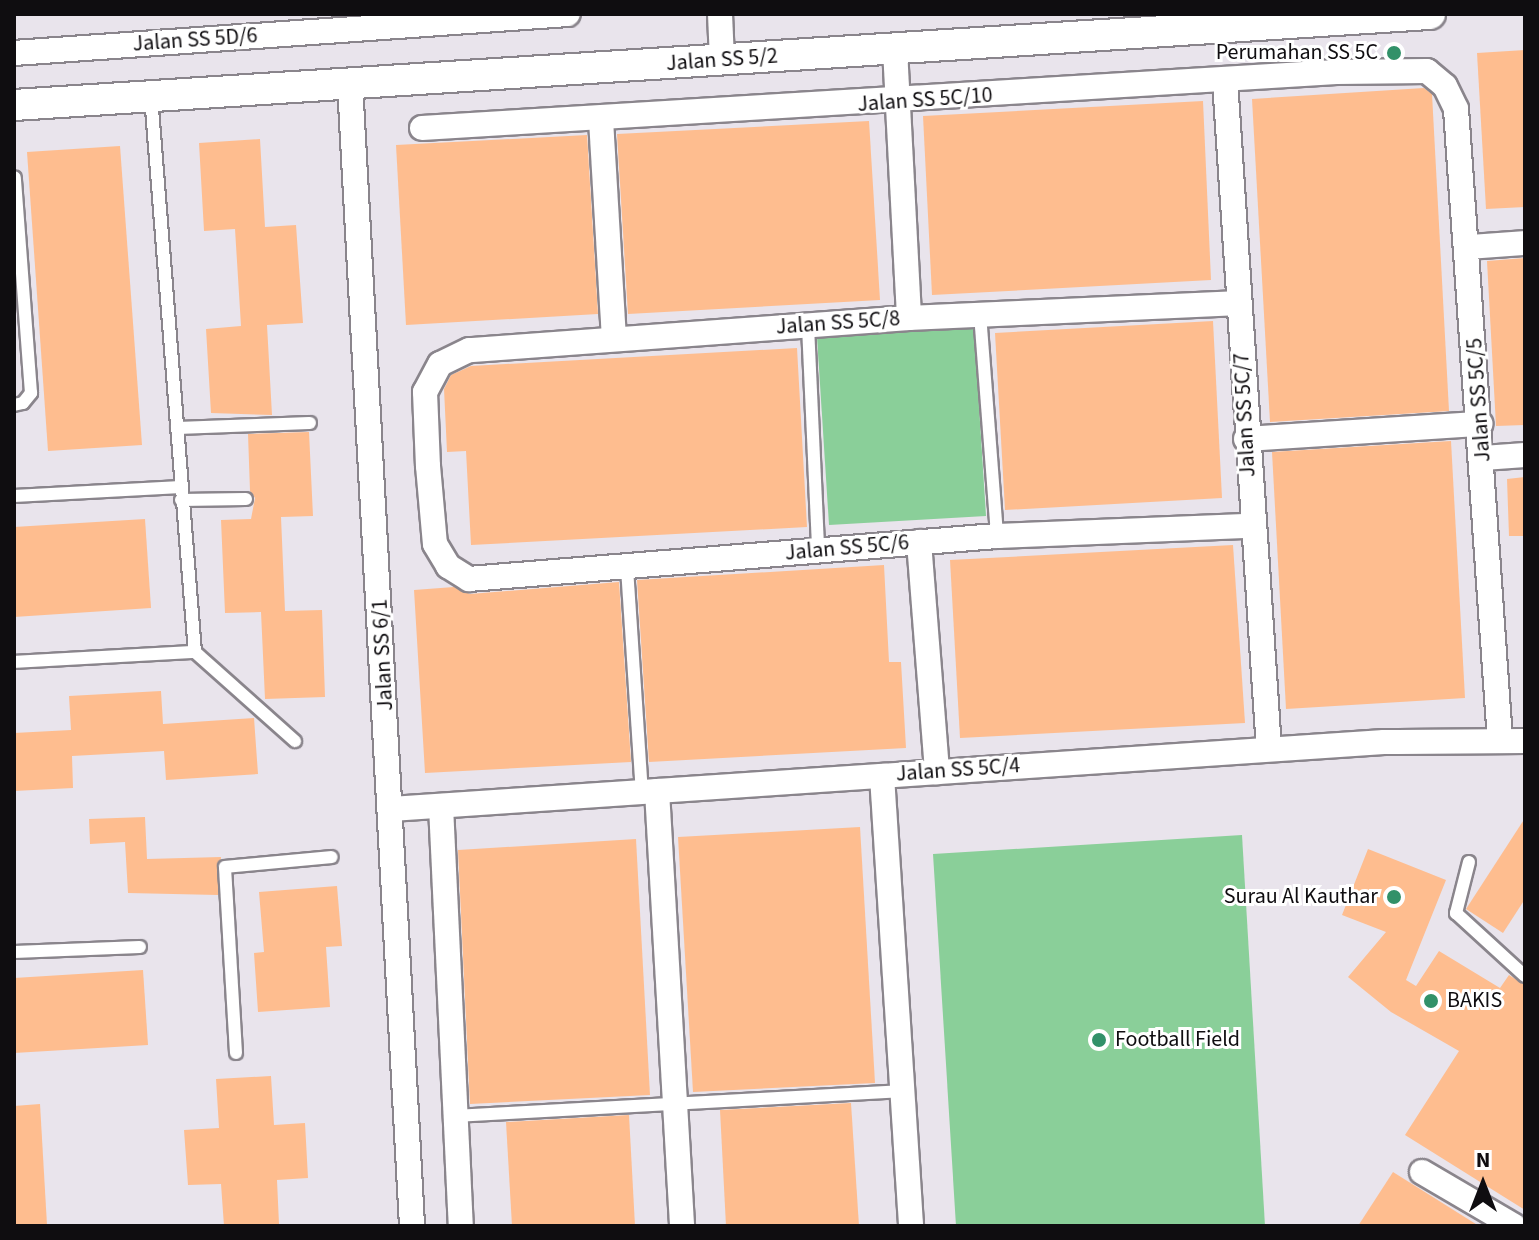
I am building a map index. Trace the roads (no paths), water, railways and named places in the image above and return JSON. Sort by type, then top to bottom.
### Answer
[{"type":"street","name":"Jalan SS 5D/6","points":[[14,53],[310,23],[568,14]]},
{"type":"street","points":[[720,14],[722,60]]},
{"type":"street","name":"Jalan SS 5/2","points":[[14,105],[895,49],[1166,22],[1430,14]]},
{"type":"street","points":[[895,49],[901,102],[909,318]]},
{"type":"street","name":"Jalan SS 5C/10","points":[[422,128],[601,120],[1225,80],[1427,71]]},
{"type":"street","name":"Jalan SS 5C/5","points":[[1427,71],[1445,86],[1456,109],[1469,247],[1500,740]]},
{"type":"street","name":"Jalan SS 5C/7","points":[[1225,80],[1251,526],[1269,749]]},
{"type":"street","name":"Jalan SS 6/1","points":[[350,84],[412,1226]]},
{"type":"street","points":[[601,120],[614,338]]},
{"type":"street","points":[[1469,247],[1525,243]]},
{"type":"street","name":"Jalan SS 5C/8","points":[[448,566],[435,544],[425,392],[440,364],[469,350],[909,318],[1239,303]]},
{"type":"street","points":[[1246,439],[1481,424]]},
{"type":"street","points":[[1483,458],[1525,455]]},
{"type":"street","name":"Jalan SS 5C/6","points":[[448,566],[469,579],[997,536],[1251,526]]},
{"type":"street","points":[[919,542],[937,772]]},
{"type":"street","name":"Jalan SS 5C/4","points":[[391,809],[1269,749],[1525,741]]},
{"type":"street","points":[[882,776],[911,1226]]},
{"type":"street","points":[[650,791],[682,1226]]},
{"type":"street","points":[[441,806],[461,1226]]},
{"type":"street","points":[[1422,1172],[1514,1226]]},
{"type":"lane","points":[[151,96],[195,652],[295,741]]},
{"type":"lane","points":[[14,405],[31,393],[15,178]]},
{"type":"lane","points":[[980,314],[997,536]]},
{"type":"lane","points":[[808,326],[818,550]]},
{"type":"lane","points":[[177,428],[310,423]]},
{"type":"lane","points":[[14,496],[181,494],[246,499]]},
{"type":"lane","points":[[627,568],[650,791]]},
{"type":"lane","points":[[14,662],[195,652]]},
{"type":"lane","points":[[236,1053],[225,867],[332,857]]},
{"type":"lane","points":[[1469,862],[1458,917],[1525,976]]},
{"type":"lane","points":[[14,952],[140,947]]},
{"type":"lane","points":[[456,1116],[902,1091]]},
{"type":"place","name":"Perumahan SS 5C","points":[[1394,53]]},
{"type":"place","name":"Surau Al Kauthar","points":[[1394,897]]},
{"type":"place","name":"BAKIS","points":[[1431,1001]]},
{"type":"place","name":"Football Field","points":[[1099,1040]]}]
